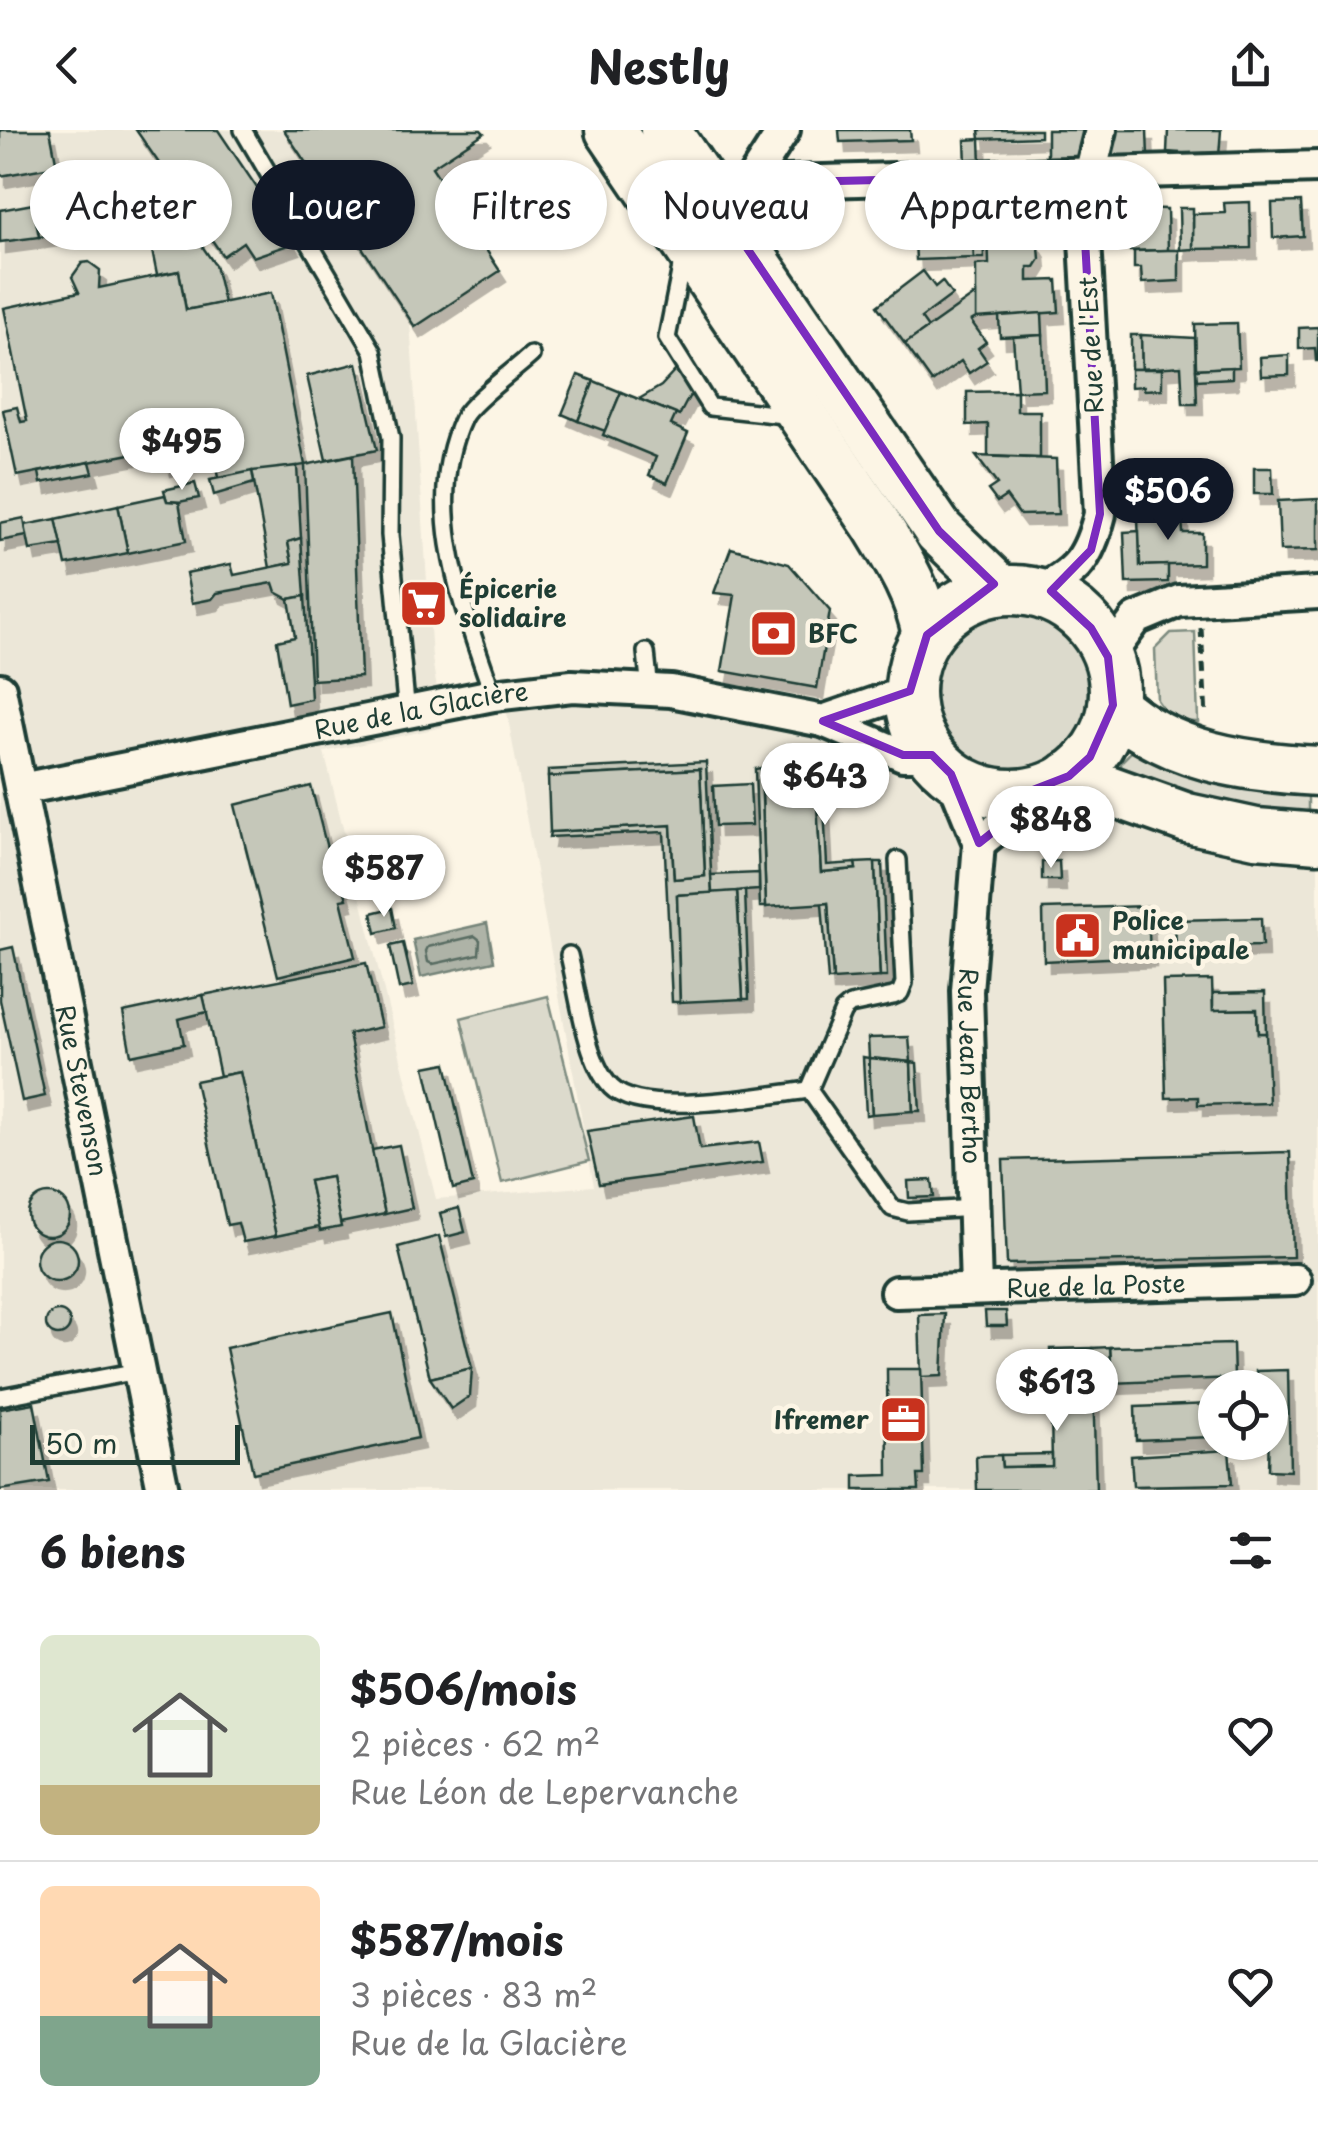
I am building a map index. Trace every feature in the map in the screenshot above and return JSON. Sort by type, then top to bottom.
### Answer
[{"type":"main road","points":[[610,130],[631,160]]},
{"type":"main road","points":[[665,130],[697,160]]},
{"type":"main road","points":[[692,250],[908,577],[921,606],[927,635]]},
{"type":"main road","points":[[768,250],[939,531],[1018,591],[1067,606],[1091,628],[1108,656],[1113,705],[1105,733],[1090,757],[1069,776],[1026,794],[986,790],[942,765],[920,736],[910,692],[912,672],[927,635],[946,613],[972,598],[1018,591]]},
{"type":"main road","points":[[1113,705],[1132,723],[1178,747],[1254,768],[1318,771]]},
{"type":"main road","points":[[1069,776],[1187,818],[1256,833],[1318,838]]},
{"type":"street","points":[[761,160],[784,130]]},
{"type":"street","points":[[792,130],[795,160]]},
{"type":"street","name":"Rue de l'Est","points":[[1094,160],[1101,130]]},
{"type":"street","points":[[1163,172],[1318,167]]},
{"type":"street","name":"Rue de l'Est","points":[[1018,591],[1062,580],[1091,550],[1100,514],[1086,250]]},
{"type":"street","points":[[1108,656],[1136,618],[1178,600],[1318,593]]},
{"type":"street","name":"Rue de la Glacière","points":[[21,789],[493,694],[572,686],[671,691],[823,721],[904,755],[942,765]]},
{"type":"street","name":"Rue Stevenson","points":[[0,689],[162,1490]]},
{"type":"street","name":"Rue de la Glacière","points":[[823,721],[910,692]]},
{"type":"street","name":"Rue Jean Bertho","points":[[942,765],[979,843],[967,990],[976,1289]]},
{"type":"street","points":[[979,843],[1013,816],[1026,794]]},
{"type":"street","name":"Rue de la Poste","points":[[896,1292],[1294,1280]]},
{"type":"lane","points":[[243,130],[372,351],[391,438],[390,534],[407,714]]},
{"type":"lane","points":[[684,250],[667,338],[710,407],[806,418]]},
{"type":"lane","points":[[493,694],[463,604],[445,522],[449,463],[464,414],[531,355]]},
{"type":"lane","points":[[646,652],[650,690]]},
{"type":"lane","points":[[809,1090],[843,1011],[850,1005],[900,994],[904,983],[898,860]]},
{"type":"lane","points":[[569,954],[588,1037],[602,1074],[612,1089],[631,1100],[692,1104],[809,1090]]},
{"type":"lane","points":[[809,1090],[892,1208],[908,1212],[975,1208]]},
{"type":"lane","points":[[0,1397],[138,1371]]},
{"type":"path","points":[[1200,620],[1207,727]]},
{"type":"highlighted area","points":[[1090,175],[1083,203],[1100,514],[1091,550],[1051,591],[1091,628],[1108,657],[1113,705],[1090,757],[1069,776],[1025,793],[1013,816],[979,843],[951,774],[932,755],[903,755],[823,721],[910,691],[927,635],[994,584],[939,531],[717,204],[750,183]]},
{"type":"shaded area","points":[[0,130],[283,130],[303,160],[252,160],[252,250],[362,250],[410,322],[432,658],[443,727],[324,752],[436,1199],[594,1186],[505,702],[635,692],[857,737],[908,772],[928,793],[994,830],[1037,814],[1095,803],[1318,858],[1318,1490],[0,1490]]},
{"type":"shaded area","points":[[1010,606],[1041,613],[1068,630],[1085,657],[1092,688],[1085,719],[1068,746],[1041,763],[1010,770],[979,763],[952,746],[935,719],[928,688],[935,657],[952,630],[979,613]]},
{"type":"shaded area","points":[[1195,632],[1198,722],[1172,721],[1157,700],[1155,649],[1171,633]]},
{"type":"shaded area","points":[[1149,749],[1308,783],[1308,829],[1122,777],[1121,762],[1131,752]]},
{"type":"shaded area","points":[[548,996],[589,1161],[502,1183],[461,1018]]},
{"type":"water","points":[[487,923],[494,961],[421,977],[413,940]]},
{"type":"building","points":[[0,130],[50,130],[56,160],[30,160],[30,171],[0,176]]},
{"type":"building","points":[[136,130],[218,130],[252,181],[252,250],[274,250],[253,257],[243,242],[232,250],[232,160],[157,160]]},
{"type":"building","points":[[284,130],[481,130],[484,133],[443,160],[435,160],[432,167],[435,250],[486,250],[500,271],[415,327],[364,250],[415,250],[415,160],[304,160]]},
{"type":"building","points":[[839,130],[910,130],[911,140],[840,142]]},
{"type":"building","points":[[979,130],[1040,130],[1040,137],[980,139]]},
{"type":"building","points":[[1047,130],[1092,130],[1084,160],[1047,160]]},
{"type":"building","points":[[1110,130],[1147,130],[1148,157],[1111,159]]},
{"type":"building","points":[[1168,130],[1221,130],[1219,156],[1167,152]]},
{"type":"building","points":[[980,139],[981,160],[966,160],[965,140]]},
{"type":"building","points":[[1250,202],[1251,248],[1193,249],[1193,214],[1225,213],[1224,203]]},
{"type":"building","points":[[1301,202],[1303,236],[1273,238],[1272,203]]},
{"type":"building","points":[[30,205],[30,238],[0,242],[0,210]]},
{"type":"building","points":[[1179,208],[1193,208],[1193,249],[1180,250]]},
{"type":"building","points":[[1163,209],[1167,209],[1168,250],[1130,251],[1163,250]]},
{"type":"building","points":[[152,250],[205,250],[215,265],[224,303],[186,310],[179,271],[157,275]]},
{"type":"building","points":[[915,250],[974,250],[974,258],[916,260]]},
{"type":"building","points":[[974,250],[984,250],[984,258],[974,258]]},
{"type":"building","points":[[989,250],[1039,250],[1035,267],[1028,267],[1028,281],[1057,280],[1059,312],[976,318],[976,265],[989,264]]},
{"type":"building","points":[[1179,250],[1179,281],[1142,283],[1141,268],[1134,268],[1134,251]]},
{"type":"building","points":[[89,262],[100,270],[99,288],[179,271],[186,310],[271,293],[305,465],[218,478],[214,455],[165,465],[161,448],[17,476],[3,410],[17,407],[21,422],[27,421],[4,308],[79,292],[72,277],[82,263]]},
{"type":"building","points":[[923,271],[935,287],[942,281],[952,295],[921,318],[928,328],[905,344],[877,306]]},
{"type":"building","points":[[976,294],[976,318],[971,321],[986,342],[978,348],[987,361],[969,373],[961,361],[932,382],[905,344]]},
{"type":"building","points":[[1042,313],[1043,335],[1000,337],[999,316]]},
{"type":"building","points":[[1237,323],[1239,367],[1196,369],[1195,324]]},
{"type":"building","points":[[1318,327],[1316,361],[1315,348],[1299,349],[1299,328]]},
{"type":"building","points":[[1043,335],[1045,390],[1017,391],[1013,337]]},
{"type":"building","points":[[1131,335],[1141,335],[1142,369],[1131,369]]},
{"type":"building","points":[[1141,335],[1195,338],[1197,404],[1183,404],[1181,366],[1142,369]]},
{"type":"building","points":[[1289,355],[1289,375],[1261,376],[1260,357]]},
{"type":"building","points":[[688,357],[707,383],[689,397],[679,416],[639,399],[661,386]]},
{"type":"building","points":[[357,363],[377,450],[326,460],[307,376]]},
{"type":"building","points":[[1232,367],[1232,378],[1197,380],[1196,369]]},
{"type":"building","points":[[1131,369],[1162,369],[1162,389],[1131,387]]},
{"type":"building","points":[[578,375],[594,381],[578,421],[562,414]]},
{"type":"building","points":[[594,381],[621,392],[605,431],[578,421]]},
{"type":"building","points":[[1017,391],[1017,411],[1040,411],[1040,458],[988,456],[988,424],[967,425],[967,392]]},
{"type":"building","points":[[621,392],[676,414],[671,425],[688,433],[667,483],[649,475],[656,457],[603,435]]},
{"type":"building","points":[[353,455],[361,677],[313,680],[305,465]]},
{"type":"building","points":[[976,456],[1056,459],[1058,514],[1020,515],[1006,496],[997,502],[988,490],[997,484]]},
{"type":"building","points":[[90,462],[93,473],[41,483],[39,472]]},
{"type":"building","points":[[297,466],[301,538],[288,542],[292,563],[270,568],[252,471]]},
{"type":"building","points":[[1254,468],[1272,468],[1273,494],[1254,494]]},
{"type":"building","points":[[252,471],[254,483],[214,495],[210,480]]},
{"type":"building","points":[[195,483],[199,498],[167,501],[164,490]]},
{"type":"building","points":[[165,495],[167,501],[179,502],[186,541],[128,553],[118,505]]},
{"type":"building","points":[[1318,499],[1318,550],[1280,551],[1278,501]]},
{"type":"building","points":[[1182,503],[1182,518],[1138,519],[1137,504]]},
{"type":"building","points":[[118,505],[128,553],[66,565],[56,519]]},
{"type":"building","points":[[24,518],[27,536],[0,541],[0,523]]},
{"type":"building","points":[[1182,518],[1183,533],[1202,533],[1202,564],[1140,566],[1138,519]]},
{"type":"building","points":[[56,519],[62,545],[30,550],[25,525]]},
{"type":"building","points":[[1139,531],[1140,566],[1168,565],[1168,582],[1126,583],[1124,532]]},
{"type":"building","points":[[301,538],[305,596],[289,599],[276,592],[273,583],[217,593],[212,599],[192,603],[186,573],[231,564],[234,575],[292,563],[288,542]]},
{"type":"building","points":[[731,548],[789,564],[830,611],[817,688],[722,671],[735,595],[714,593]]},
{"type":"building","points":[[305,596],[311,699],[287,704],[277,641],[295,637],[289,599]]},
{"type":"building","points":[[706,762],[712,893],[677,895],[680,1002],[672,1002],[664,832],[549,837],[550,832],[671,825],[674,879],[705,876],[700,769],[548,777],[548,770]]},
{"type":"building","points":[[815,766],[821,872],[856,869],[855,863],[875,862],[880,977],[833,980],[828,903],[766,907],[761,768]]},
{"type":"building","points":[[815,766],[822,766],[827,865],[855,863],[856,869],[821,872]]},
{"type":"building","points":[[761,768],[766,907],[760,907],[755,769]]},
{"type":"building","points":[[700,769],[705,876],[674,879],[671,825],[550,832],[548,777]]},
{"type":"building","points":[[750,784],[752,825],[715,826],[713,786]]},
{"type":"building","points":[[311,786],[337,887],[343,885],[347,899],[341,900],[355,957],[278,976],[235,805]]},
{"type":"building","points":[[1059,861],[1060,880],[1042,880],[1042,862]]},
{"type":"building","points":[[875,862],[882,862],[887,977],[880,977]]},
{"type":"building","points":[[759,873],[759,890],[712,893],[711,875]]},
{"type":"building","points":[[745,890],[749,999],[743,999],[737,891]]},
{"type":"building","points":[[737,891],[743,999],[680,1002],[677,895]]},
{"type":"building","points":[[828,903],[833,980],[828,980],[822,904]]},
{"type":"building","points":[[1148,906],[1150,956],[1044,961],[1043,909]]},
{"type":"building","points":[[392,908],[396,928],[376,933],[372,913]]},
{"type":"building","points":[[1261,918],[1262,946],[1176,948],[1175,920]]},
{"type":"building","points":[[403,943],[413,986],[399,989],[390,946]]},
{"type":"building","points":[[13,947],[45,1096],[22,1101],[0,1000],[0,950]]},
{"type":"building","points":[[366,963],[381,1027],[349,1034],[385,1214],[340,1223],[331,1177],[309,1181],[319,1227],[276,1236],[240,1072],[220,1076],[203,995]]},
{"type":"building","points":[[1212,980],[1213,1010],[1257,1009],[1258,1033],[1266,1033],[1269,1103],[1198,1105],[1198,1097],[1166,1098],[1163,981]]},
{"type":"building","points":[[1265,992],[1266,1033],[1258,1033],[1257,1009],[1213,1010],[1213,993]]},
{"type":"building","points":[[203,995],[207,1012],[179,1019],[184,1044],[131,1055],[123,1012]]},
{"type":"building","points":[[909,1037],[911,1062],[869,1058],[868,1038]]},
{"type":"building","points":[[863,1057],[869,1058],[872,1114],[866,1115]]},
{"type":"building","points":[[869,1058],[911,1062],[913,1111],[872,1114]]},
{"type":"building","points":[[911,1062],[917,1063],[920,1111],[913,1111]]},
{"type":"building","points":[[446,1063],[473,1184],[453,1189],[425,1067]]},
{"type":"building","points":[[240,1072],[276,1236],[243,1242],[238,1223],[227,1225],[195,1081]]},
{"type":"building","points":[[694,1116],[700,1149],[759,1142],[763,1162],[599,1184],[587,1131]]},
{"type":"building","points":[[399,1145],[412,1208],[385,1214],[372,1150]]},
{"type":"building","points":[[1290,1152],[1293,1257],[1007,1264],[1003,1160]]},
{"type":"building","points":[[331,1177],[341,1227],[320,1231],[309,1181]]},
{"type":"building","points":[[932,1180],[934,1197],[909,1198],[908,1181]]},
{"type":"building","points":[[49,1194],[64,1200],[70,1215],[64,1230],[49,1236],[34,1230],[28,1215],[34,1200]]},
{"type":"building","points":[[459,1208],[465,1232],[446,1237],[440,1213]]},
{"type":"building","points":[[439,1236],[472,1368],[430,1378],[398,1247]]},
{"type":"building","points":[[57,1239],[72,1245],[78,1260],[72,1275],[57,1281],[42,1275],[36,1260],[42,1245]]},
{"type":"building","points":[[58,1311],[67,1314],[67,1332],[58,1335],[49,1332],[46,1323],[49,1314]]},
{"type":"building","points":[[985,1311],[1006,1311],[1007,1326],[986,1326]]},
{"type":"building","points":[[392,1313],[418,1438],[253,1473],[226,1348]]},
{"type":"building","points":[[945,1314],[942,1376],[921,1377],[919,1315]]},
{"type":"building","points":[[1233,1344],[1234,1370],[1198,1370],[1198,1379],[1112,1383],[1110,1347]]},
{"type":"building","points":[[1110,1347],[1112,1383],[1093,1383],[1092,1348]]},
{"type":"building","points":[[1092,1348],[1096,1490],[977,1490],[976,1456],[1001,1455],[1002,1467],[1052,1466],[1050,1349]]},
{"type":"building","points":[[472,1368],[470,1396],[451,1409],[430,1378]]},
{"type":"building","points":[[887,1369],[921,1369],[924,1475],[918,1475],[919,1490],[855,1490],[855,1476],[888,1475]]},
{"type":"building","points":[[1288,1370],[1290,1471],[1268,1470],[1268,1460],[1288,1460]]},
{"type":"building","points":[[34,1403],[49,1482],[0,1490],[0,1409]]},
{"type":"building","points":[[1198,1405],[1198,1438],[1136,1440],[1135,1407]]},
{"type":"building","points":[[1198,1452],[1198,1460],[1230,1460],[1232,1484],[1133,1486],[1131,1456]]},
{"type":"building","points":[[1052,1454],[1052,1466],[1002,1467],[1001,1455]]},
{"type":"place","name":"Épicerie solidaire","points":[[424,603]]},
{"type":"place","name":"BFC","points":[[773,634]]},
{"type":"place","name":"Police municipale","points":[[1077,935]]},
{"type":"place","name":"Ifremer","points":[[904,1420]]}]
